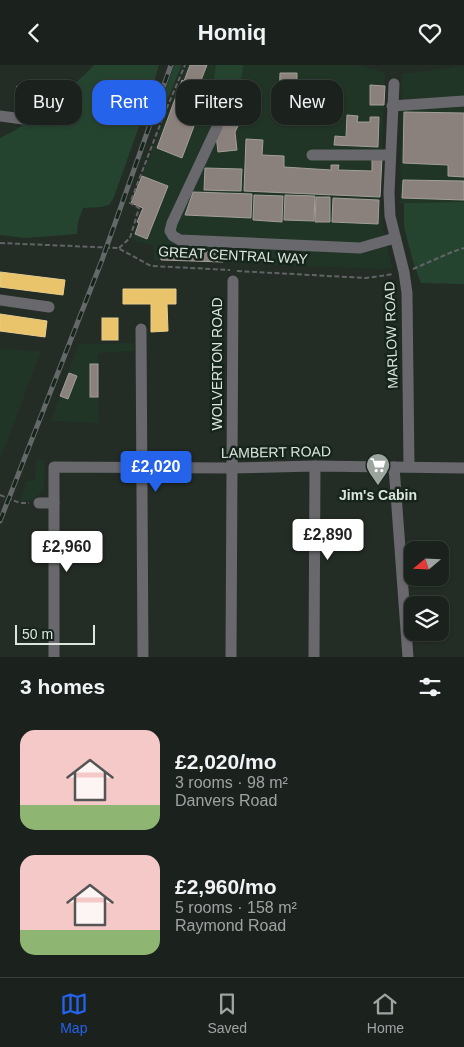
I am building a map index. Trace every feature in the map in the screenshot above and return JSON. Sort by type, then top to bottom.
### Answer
[{"type":"street","name":"MARLOW ROAD","points":[[394,84],[389,193],[390,216],[404,272],[407,293],[409,467]]},
{"type":"street","points":[[392,106],[464,101]]},
{"type":"street","points":[[0,116],[15,118]]},
{"type":"street","name":"GREAT CENTRAL WAY","points":[[216,127],[172,223],[170,231],[173,237],[180,240],[360,248],[394,238]]},
{"type":"street","points":[[312,155],[390,155]]},
{"type":"street","name":"WOLVERTON ROAD","points":[[231,657],[233,281]]},
{"type":"street","points":[[0,300],[49,307]]},
{"type":"street","points":[[141,329],[143,657]]},
{"type":"street","points":[[314,657],[315,466]]},
{"type":"street","name":"LAMBERT ROAD","points":[[54,503],[54,467],[231,468],[315,466],[464,468]]},
{"type":"street","points":[[394,467],[408,657]]},
{"type":"street","points":[[39,503],[54,503],[54,657]]},
{"type":"path","points":[[118,248],[130,238],[139,208],[130,203],[185,65]]},
{"type":"path","name":"GREAT CENTRAL WAY","points":[[0,243],[118,248],[151,266],[366,279],[404,272],[464,248]]},
{"type":"path","points":[[0,495],[20,503],[39,503]]},
{"type":"shaded area","points":[[94,65],[159,65],[154,80],[92,80],[92,125],[139,125],[114,197],[109,205],[83,208],[78,222],[77,234],[25,238],[0,235],[0,138],[23,125],[82,125],[82,80],[79,80]]},
{"type":"shaded area","points":[[174,65],[182,65],[166,103],[166,88]]},
{"type":"shaded area","points":[[187,65],[216,65],[214,80],[181,80]]},
{"type":"shaded area","points":[[216,65],[243,65],[241,80],[214,80]]},
{"type":"shaded area","points":[[243,65],[360,65],[385,73],[380,202],[384,236],[393,268],[154,260],[154,246],[133,240],[136,225],[143,208],[131,203],[163,125],[166,125],[166,117],[176,92],[176,125],[261,125],[261,80],[241,80]]},
{"type":"shaded area","points":[[464,66],[464,202],[400,203],[402,74]]},
{"type":"shaded area","points":[[464,202],[464,284],[421,283],[413,262],[404,226],[404,203]]},
{"type":"shaded area","points":[[134,343],[133,351],[98,353],[99,423],[51,421],[79,344]]},
{"type":"shaded area","points":[[0,349],[41,351],[0,460]]},
{"type":"shaded area","points":[[36,460],[45,460],[44,489],[36,497],[36,500],[20,501],[27,481],[35,481]]},
{"type":"building: Homes","points":[[0,272],[65,280],[63,295],[0,287]]},
{"type":"building: Homes","points":[[123,289],[176,289],[176,304],[167,304],[168,331],[151,332],[151,304],[123,304]]},
{"type":"building: Homes","points":[[0,314],[47,321],[45,337],[0,331]]},
{"type":"building: Homes","points":[[102,318],[118,318],[118,340],[102,340]]},
{"type":"building: Industry","points":[[190,65],[207,65],[201,80],[184,80]]},
{"type":"building: Industry","points":[[280,73],[297,73],[297,80],[280,80]]},
{"type":"building: Industry","points":[[370,85],[385,86],[384,105],[370,105]]},
{"type":"building: Industry","points":[[176,96],[176,125],[194,125],[182,158],[157,148]]},
{"type":"building: Industry","points":[[404,112],[464,113],[464,177],[448,176],[448,165],[403,163]]},
{"type":"building: Industry","points":[[347,115],[358,116],[357,122],[370,122],[370,117],[379,117],[378,147],[334,145],[335,136],[346,137]]},
{"type":"building: Industry","points":[[221,125],[238,125],[235,132],[237,150],[218,152],[216,135]]},
{"type":"building: Industry","points":[[246,139],[263,140],[262,155],[284,156],[284,167],[331,170],[331,165],[339,165],[338,170],[372,171],[372,157],[382,158],[380,197],[244,191]]},
{"type":"building: Industry","points":[[205,168],[242,169],[241,191],[204,190]]},
{"type":"building: Industry","points":[[142,176],[168,186],[147,239],[135,234],[139,223],[137,222],[143,208],[131,203]]},
{"type":"building: Industry","points":[[403,180],[464,181],[464,200],[402,198]]},
{"type":"building: Industry","points":[[193,192],[252,194],[251,218],[185,215]]},
{"type":"building: Industry","points":[[254,195],[283,196],[282,222],[253,220]]},
{"type":"building: Industry","points":[[285,195],[315,196],[314,221],[284,220]]},
{"type":"building: Industry","points":[[316,197],[330,197],[330,222],[315,222]]},
{"type":"building: Industry","points":[[333,198],[379,200],[378,224],[332,222]]},
{"type":"building: Industry","points":[[161,250],[223,252],[223,262],[161,260]]},
{"type":"building: Industry","points":[[90,364],[98,364],[98,397],[90,397]]},
{"type":"building: Industry","points":[[69,373],[77,376],[68,399],[60,396]]},
{"type":"railway","points":[[0,521],[102,260],[171,65]]},
{"type":"place","name":"Jim's Cabin","points":[[378,486]]}]
